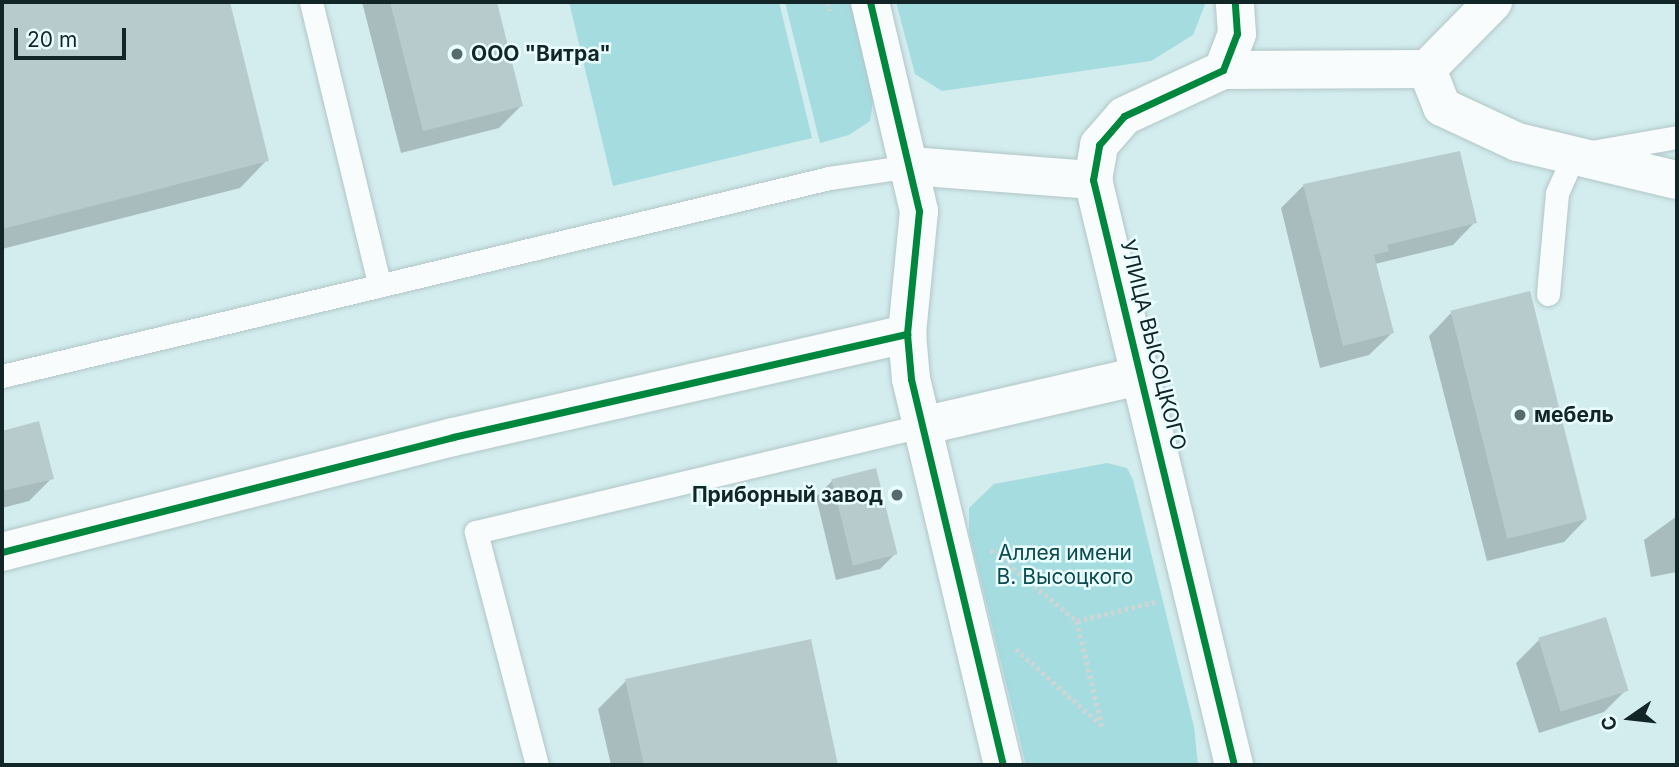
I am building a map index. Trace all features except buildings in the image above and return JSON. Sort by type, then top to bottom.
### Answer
[{"type":"street","points":[[870,2],[919,211],[907,334],[922,426],[1003,765]]},
{"type":"street","points":[[1235,2],[1237,34],[1223,70],[1427,69],[1493,2]]},
{"type":"street","points":[[1427,69],[1442,107],[1517,142],[1677,180]]},
{"type":"street","name":"УЛИЦА ВЫСОЦКОГО","points":[[1223,70],[1124,116],[1100,145],[1093,180],[1143,375],[1234,765]]},
{"type":"street","points":[[910,166],[1093,180]]},
{"type":"street","points":[[2,552],[453,437],[907,334]]},
{"type":"street","points":[[922,426],[1143,375]]},
{"type":"lane","points":[[310,2],[379,283]]},
{"type":"lane","points":[[1548,294],[1556,193],[1574,155],[1677,137]]},
{"type":"lane","points":[[2,376],[379,283],[829,178],[910,166]]},
{"type":"lane","points":[[537,765],[476,531],[922,426]]},
{"type":"path","points":[[940,508],[1077,621],[1102,726],[1013,646]]},
{"type":"path","points":[[1077,621],[1194,593]]},
{"type":"green space","points":[[569,2],[779,2],[812,138],[613,186]]},
{"type":"green space","points":[[785,2],[854,2],[874,95],[870,121],[849,135],[820,143]]},
{"type":"green space","points":[[896,2],[1206,2],[1193,35],[1151,61],[942,91],[915,74]]},
{"type":"green space","name":"Аллея имени В. Высоцкого","points":[[1107,463],[1127,468],[1133,480],[1194,727],[1198,765],[1026,765],[969,532],[969,508],[994,484]]},
{"type":"cycle path","points":[[870,2],[919,211],[907,334],[911,379],[1003,765]]},
{"type":"cycle path","points":[[1234,765],[1093,180],[1099,145],[1124,116],[1223,70],[1237,34],[1235,2]]},
{"type":"cycle path","points":[[2,552],[453,437],[907,334]]},
{"type":"place","name":"ООО \"Витра\"","points":[[457,54]]},
{"type":"place","name":"мебель","points":[[1520,415]]},
{"type":"place","name":"Приборный завод","points":[[897,495]]}]
